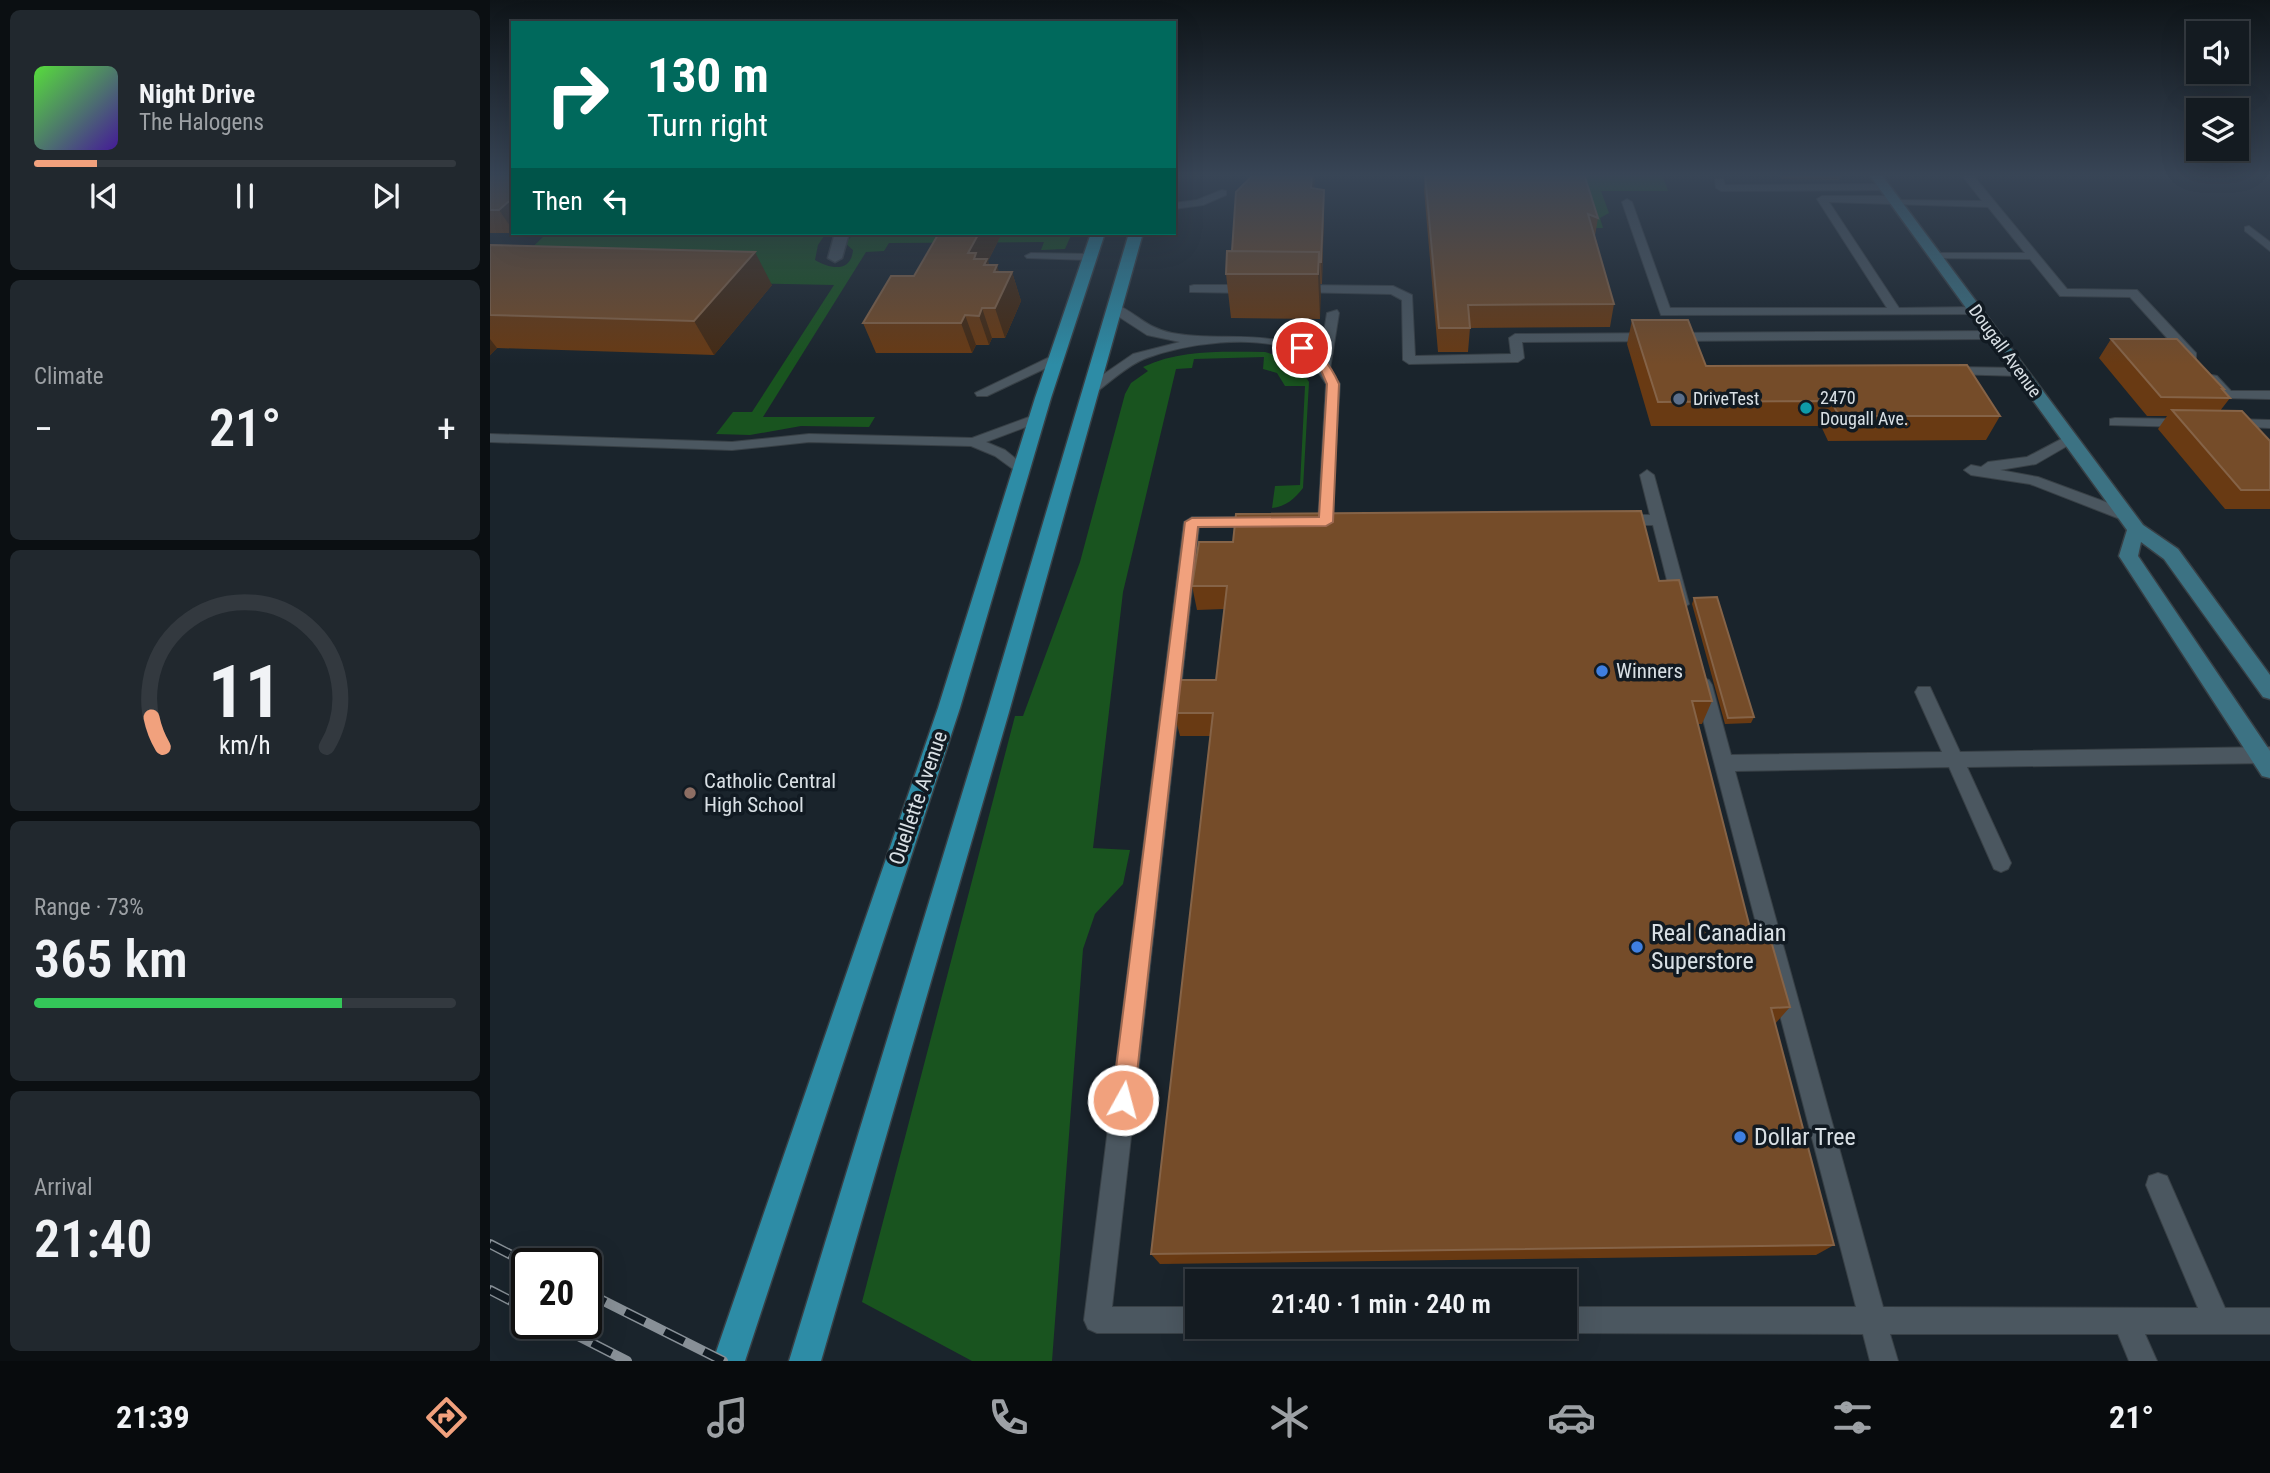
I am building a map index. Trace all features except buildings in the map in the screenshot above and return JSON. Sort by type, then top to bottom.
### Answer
[{"type":"main road","name":"Ouellette Avenue","points":[[729,1361],[949,708],[1037,418],[1096,238]]},
{"type":"main road","points":[[805,1361],[998,712],[1135,238]]},
{"type":"street","points":[[835,258],[839,238]]},
{"type":"street","name":"Dougall Avenue","points":[[1921,238],[2130,522],[2171,554],[2270,691]]},
{"type":"street","points":[[2130,522],[2128,556],[2267,760]]},
{"type":"lane","points":[[1640,238],[1665,313],[1975,310]]},
{"type":"lane","points":[[1847,238],[1895,311]]},
{"type":"lane","points":[[2018,238],[2064,293],[2133,293],[2227,395],[2270,395]]},
{"type":"lane","points":[[1031,256],[1090,257]]},
{"type":"lane","points":[[1935,256],[2034,257]]},
{"type":"lane","points":[[1194,289],[1258,289]]},
{"type":"lane","points":[[1283,289],[1393,290],[1408,298],[1409,360],[1518,358],[1515,338],[1993,335]]},
{"type":"lane","points":[[1114,308],[1150,331],[1199,341],[1270,340],[1302,348],[1325,366],[1333,384],[1319,522],[1347,522]]},
{"type":"lane","points":[[1325,366],[1333,313]]},
{"type":"lane","points":[[1090,390],[1138,357],[1199,341]]},
{"type":"lane","points":[[982,393],[1056,358]]},
{"type":"lane","points":[[1956,371],[2020,372]]},
{"type":"lane","points":[[973,442],[1037,418]]},
{"type":"lane","points":[[2115,422],[2196,423]]},
{"type":"lane","points":[[2223,423],[2270,424]]},
{"type":"lane","points":[[490,438],[732,446],[809,438],[973,442],[1000,453],[1021,470]]},
{"type":"lane","points":[[2069,439],[2031,461],[1971,470],[2033,480],[2130,522]]},
{"type":"lane","points":[[1647,475],[1685,620]]},
{"type":"lane","points":[[1602,520],[1658,520]]},
{"type":"lane","points":[[1185,1320],[1097,1320],[1192,522],[1273,522]]},
{"type":"lane","points":[[1699,670],[1884,1361]]},
{"type":"lane","points":[[1924,692],[2001,863]]},
{"type":"lane","points":[[1723,763],[2267,760]]},
{"type":"lane","points":[[2158,1185],[2217,1321]]},
{"type":"lane","points":[[1577,1320],[2270,1321]]},
{"type":"lane","points":[[2126,1321],[2143,1361]]},
{"type":"green space","points":[[542,238],[823,238],[818,245],[815,260],[839,267],[848,263],[851,257],[853,250],[845,243],[850,238],[1070,238],[1065,249],[1041,250],[1044,242],[889,243],[884,251],[866,252],[763,417],[875,417],[869,427],[801,426],[750,435],[716,434],[733,412],[752,412],[834,285],[501,278]]},
{"type":"green space","points":[[1265,352],[1291,362],[1309,382],[1303,488],[1290,501],[1272,508],[1275,486],[1300,485],[1305,386],[1285,386],[1277,373],[1263,369],[1264,357],[1194,359],[1192,368],[1176,369],[1123,592],[1093,848],[1130,850],[1123,884],[1095,914],[1083,949],[1052,1361],[972,1361],[862,1302],[1015,716],[1023,716],[1080,562],[1125,394],[1131,383],[1148,371],[1143,367],[1173,357],[1203,353]]},
{"type":"railway","points":[[490,1244],[511,1255]]},
{"type":"railway","points":[[490,1290],[511,1301]]},
{"type":"railway","points":[[602,1300],[723,1361]]},
{"type":"railway","points":[[584,1339],[627,1361]]},
{"type":"place","name":"DriveTest","points":[[1679,399]]},
{"type":"place","name":"2470 Dougall Ave.","points":[[1806,408]]},
{"type":"place","name":"Winners","points":[[1602,671]]},
{"type":"place","name":"Catholic Central High School","points":[[690,793]]},
{"type":"place","name":"Real Canadian Superstore","points":[[1637,947]]},
{"type":"place","name":"Dollar Tree","points":[[1740,1137]]},
{"type":"route","points":[[1123,1100],[1192,522],[1326,522],[1333,384],[1325,366],[1302,348]]}]
